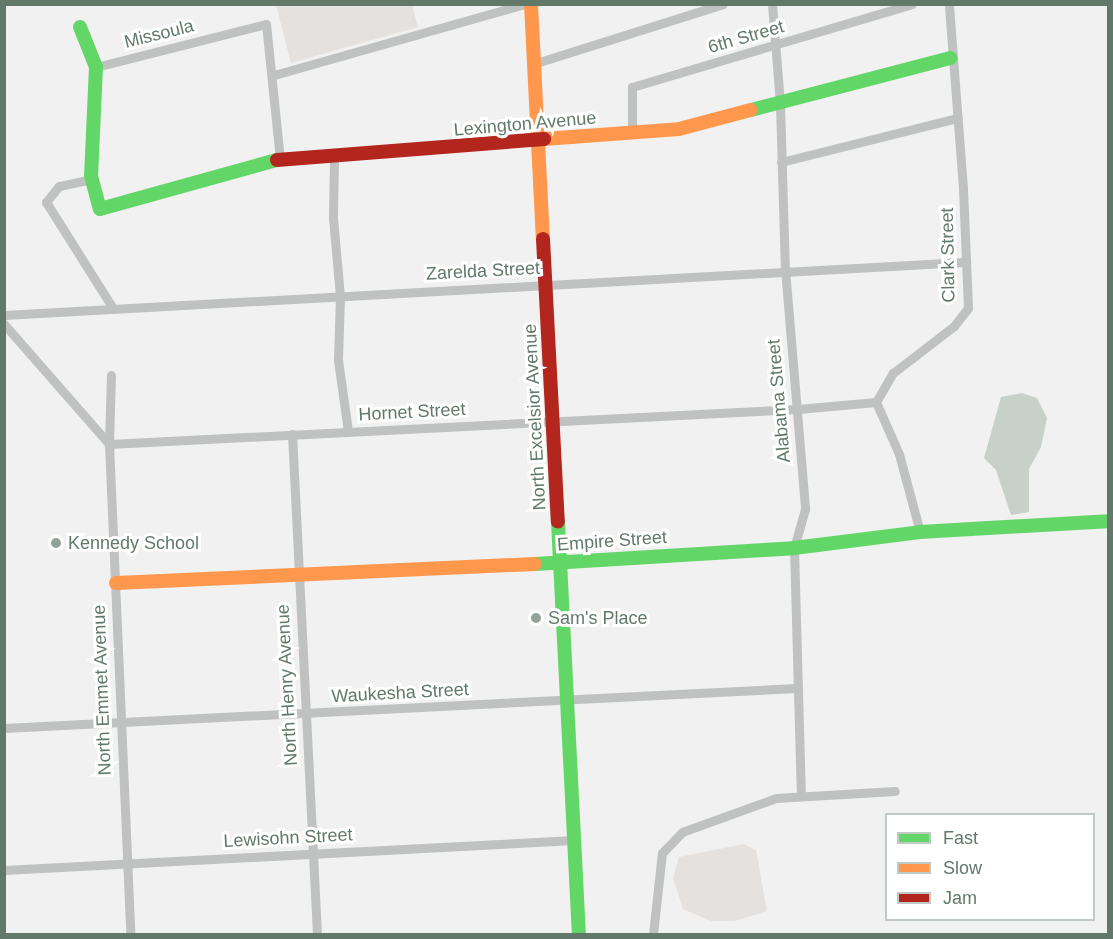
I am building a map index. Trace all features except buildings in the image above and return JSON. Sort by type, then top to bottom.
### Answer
[{"type":"street","points":[[280,159],[274,75],[525,4]]},
{"type":"street","name":"North Excelsior Avenue","points":[[531,4],[579,934]]},
{"type":"street","points":[[533,64],[723,4]]},
{"type":"street","name":"Alabama Street","points":[[772,4],[780,104],[785,269],[805,509],[794,548],[796,688],[801,794]]},
{"type":"street","name":"6th Street","points":[[632,133],[632,87],[777,46],[912,4]]},
{"type":"street","name":"Clark Street","points":[[876,402],[893,373],[954,326],[968,308],[958,118],[950,58],[949,4]]},
{"type":"street","name":"Missoula","points":[[96,67],[266,24],[274,75]]},
{"type":"street","points":[[80,27],[96,67],[92,179],[59,186],[46,202],[112,307]]},
{"type":"street","name":"Lexington Avenue","points":[[92,179],[100,209],[280,159],[334,158],[679,129],[950,58]]},
{"type":"street","points":[[781,162],[958,118]]},
{"type":"street","points":[[334,158],[333,218],[340,296],[338,360],[348,431]]},
{"type":"street","name":"Zarelda Street","points":[[4,315],[785,269],[964,262]]},
{"type":"street","points":[[4,324],[109,444]]},
{"type":"street","name":"North Emmet Avenue","points":[[111,375],[109,444],[116,583],[119,722],[130,934]]},
{"type":"street","points":[[876,402],[899,454],[920,532]]},
{"type":"street","name":"Hornet Street","points":[[109,444],[798,410],[876,402]]},
{"type":"street","name":"North Henry Avenue","points":[[292,434],[317,934]]},
{"type":"street","name":"Empire Street","points":[[116,583],[298,573],[561,563],[794,548],[920,532],[1108,521]]},
{"type":"street","name":"Waukesha Street","points":[[4,728],[796,688]]},
{"type":"street","points":[[653,934],[660,865],[666,845],[682,832],[716,817],[801,794],[895,791]]},
{"type":"street","name":"Lewisohn Street","points":[[4,870],[574,840]]},
{"type":"shaded area","points":[[276,5],[412,5],[418,27],[291,63]]},
{"type":"shaded area","points":[[1022,393],[1037,398],[1047,418],[1041,447],[1029,469],[1029,512],[1011,515],[996,470],[984,458],[1001,397]]},
{"type":"shaded area","points":[[744,844],[756,850],[767,911],[735,921],[711,921],[683,909],[673,878],[679,857]]},
{"type":"traffic: fast","points":[[80,27],[96,67],[91,176],[100,209],[277,160]]},
{"type":"traffic: fast","points":[[751,110],[950,58]]},
{"type":"traffic: fast","points":[[535,564],[794,548],[920,532],[1108,521]]},
{"type":"traffic: fast","points":[[558,522],[579,934]]},
{"type":"traffic: slow","points":[[531,4],[543,239]]},
{"type":"traffic: slow","points":[[544,139],[679,129],[751,110]]},
{"type":"traffic: slow","points":[[116,583],[535,564]]},
{"type":"traffic: jam","points":[[277,160],[544,139]]},
{"type":"traffic: jam","points":[[543,239],[558,522]]},
{"type":"place","name":"Kennedy School","points":[[56,543]]},
{"type":"place","name":"Sam's Place","points":[[536,618]]}]
